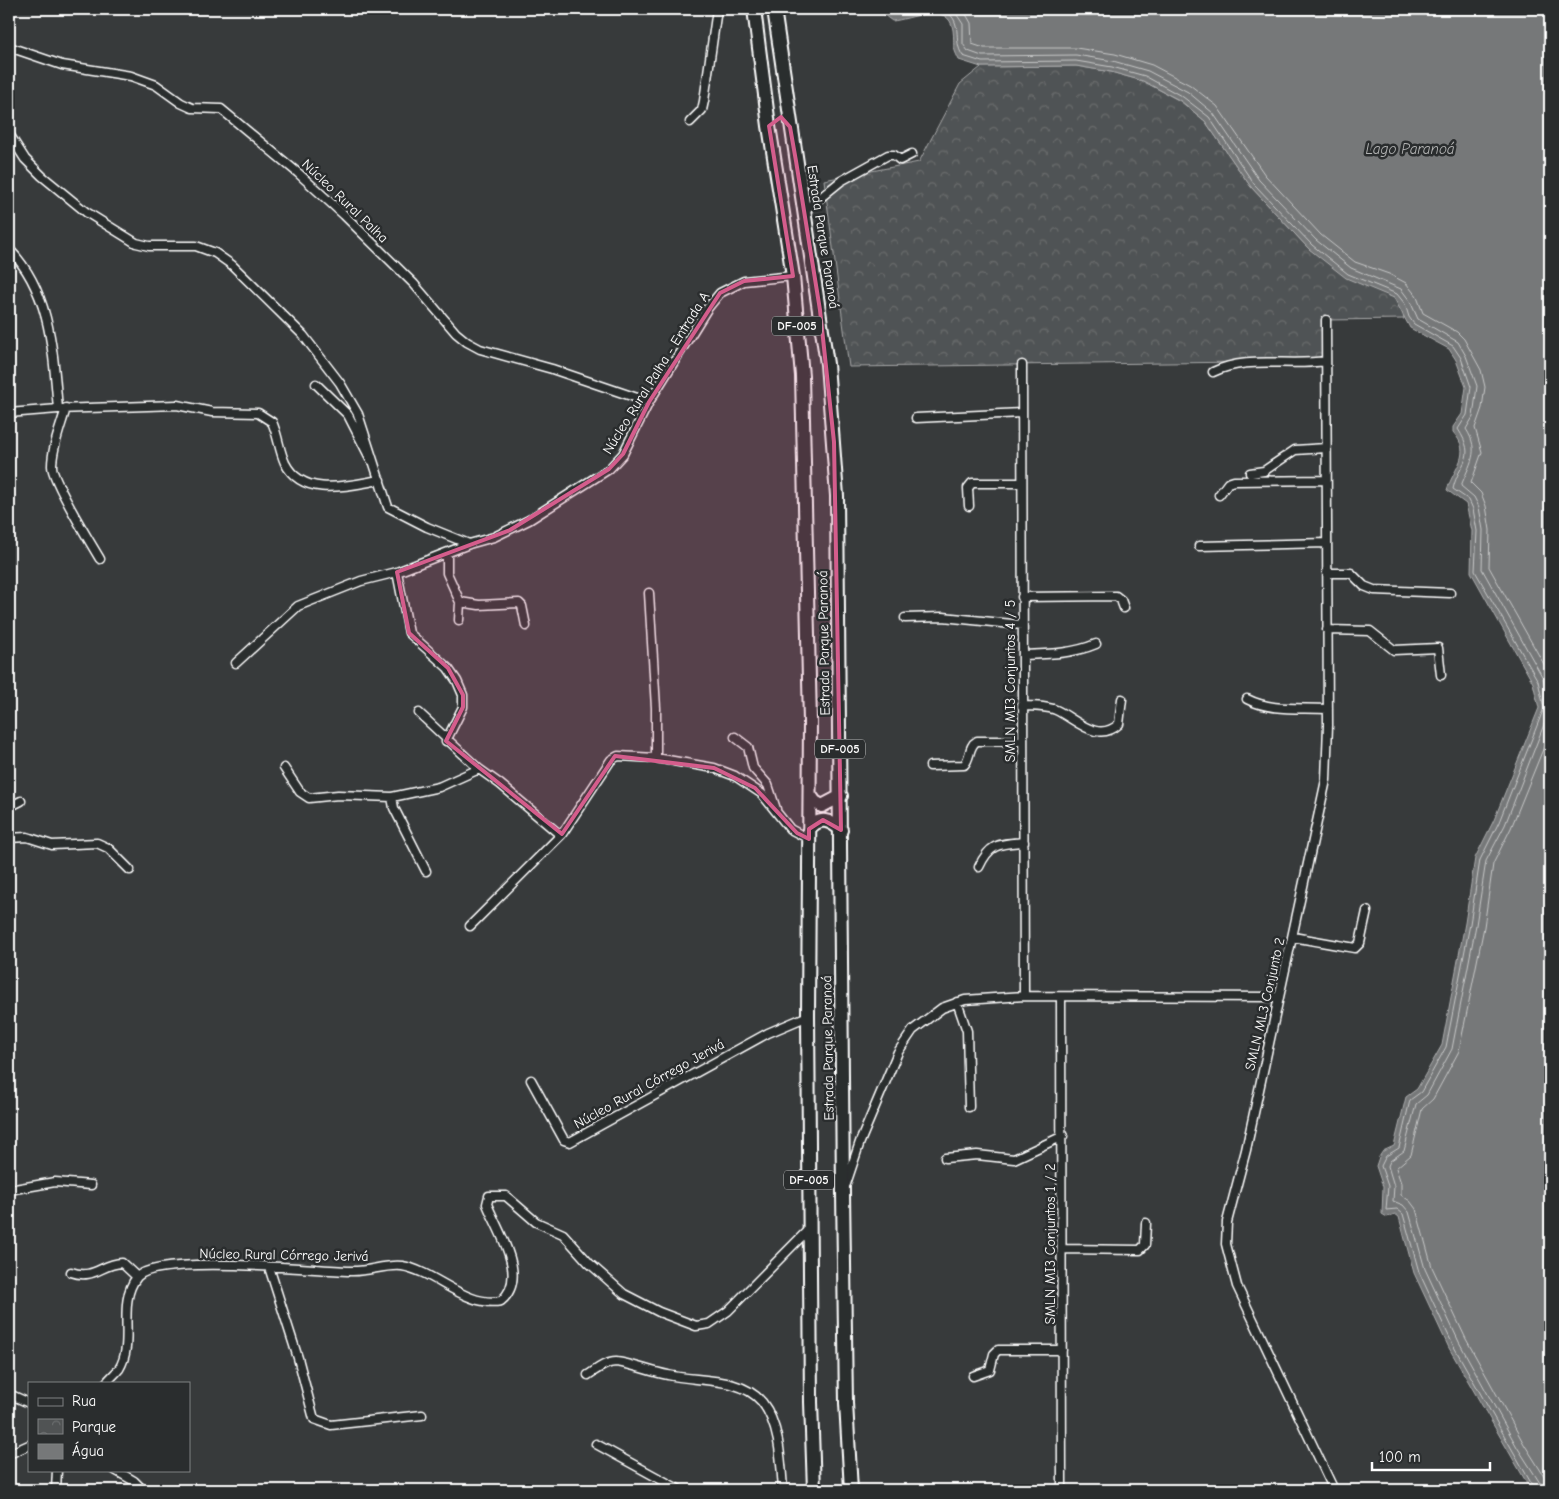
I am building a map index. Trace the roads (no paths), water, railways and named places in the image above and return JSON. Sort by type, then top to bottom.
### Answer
[{"type":"main road","name":"Estrada Parque Paranoá","points":[[754,9],[769,126],[793,276],[802,376],[810,795],[808,1016],[811,1402],[814,1490]]},
{"type":"main road","name":"Estrada Parque Paranoá","points":[[774,9],[790,127],[820,310],[834,442],[837,496],[843,1193],[846,1403],[851,1490]]},
{"type":"main road","points":[[769,126],[778,117],[782,118],[790,127]]},
{"type":"main road","points":[[810,795],[815,802],[822,806],[841,796]]},
{"type":"main road","points":[[809,834],[818,821],[823,820],[830,822],[841,830]]},
{"type":"street","points":[[690,122],[702,110],[716,9]]},
{"type":"street","name":"Núcleo Rural Palha","points":[[9,47],[62,65],[131,76],[156,85],[181,103],[192,108],[221,109],[298,173],[344,215],[414,284],[456,333],[467,342],[480,349],[552,369],[650,402]]},
{"type":"street","points":[[9,134],[25,159],[42,176],[86,212],[136,243],[149,246],[187,245],[205,247],[232,265],[302,334],[326,364],[358,414],[386,503],[390,510],[469,544]]},
{"type":"street","points":[[804,212],[841,181],[888,155],[894,155],[900,160],[912,154]]},
{"type":"street","points":[[9,249],[27,271],[47,318],[62,408],[52,470],[76,518],[100,559]]},
{"type":"street","name":"Núcleo Rural Palha - Entrada A","points":[[469,544],[494,537],[529,520],[609,469],[624,454],[650,402],[707,309],[720,293],[744,281],[793,276]]},
{"type":"street","name":"SMLN ML3 Conjunto 2","points":[[1326,320],[1328,725],[1322,802],[1246,1150],[1227,1222],[1226,1244],[1237,1286],[1334,1490]]},
{"type":"street","points":[[1213,372],[1235,363],[1308,364],[1325,362]]},
{"type":"street","name":"SMLN MI3 Conjuntos 4 / 5","points":[[1022,365],[1024,996]]},
{"type":"street","points":[[316,384],[348,415],[366,454],[375,465]]},
{"type":"street","points":[[9,413],[62,408],[177,405],[212,412],[258,414],[272,422],[285,463],[304,480],[327,488],[380,480]]},
{"type":"street","points":[[916,418],[1022,413]]},
{"type":"street","points":[[1250,473],[1264,471],[1295,450],[1326,448]]},
{"type":"street","points":[[1219,495],[1228,483],[1234,481],[1326,480]]},
{"type":"street","points":[[969,506],[968,488],[972,483],[1022,483]]},
{"type":"street","points":[[236,663],[298,606],[308,600],[361,581],[397,572],[469,544]]},
{"type":"street","points":[[1199,546],[1327,544]]},
{"type":"street","points":[[447,554],[447,573],[460,602],[459,620]]},
{"type":"street","points":[[397,572],[410,633],[448,668],[464,695],[463,707],[446,740]]},
{"type":"street","points":[[1327,573],[1351,573],[1364,586],[1374,590],[1450,593]]},
{"type":"street","points":[[649,593],[656,708],[656,758]]},
{"type":"street","points":[[1022,597],[1116,596],[1121,600],[1124,608]]},
{"type":"street","points":[[460,602],[479,604],[519,602],[522,606],[526,626]]},
{"type":"street","points":[[905,618],[943,616],[1022,625]]},
{"type":"street","points":[[1327,630],[1370,631],[1394,650],[1438,648],[1441,675]]},
{"type":"street","points":[[1023,655],[1059,654],[1081,650],[1096,644]]},
{"type":"street","points":[[1022,706],[1056,710],[1084,728],[1099,731],[1112,729],[1119,724],[1122,699]]},
{"type":"street","points":[[1247,699],[1261,706],[1273,708],[1328,709]]},
{"type":"street","points":[[419,713],[479,769],[500,784],[558,833],[562,834]]},
{"type":"street","points":[[735,737],[748,747],[753,768],[768,785],[777,814]]},
{"type":"street","points":[[930,766],[964,765],[968,760],[971,747],[977,741],[1022,742]]},
{"type":"street","points":[[470,926],[562,834],[613,758],[618,756],[656,758],[714,768],[735,776],[755,788],[790,829],[809,834]]},
{"type":"street","points":[[284,768],[300,792],[309,798],[338,795],[392,797],[433,789],[479,769]]},
{"type":"street","points":[[392,797],[394,808],[426,871]]},
{"type":"street","points":[[9,807],[22,801]]},
{"type":"street","points":[[9,838],[27,837],[52,845],[97,842],[108,848],[130,870]]},
{"type":"street","points":[[979,868],[985,854],[993,847],[1024,842]]},
{"type":"street","points":[[1293,937],[1355,948],[1360,943],[1367,910]]},
{"type":"street","points":[[843,1193],[860,1142],[905,1041],[913,1030],[927,1018],[957,1002],[973,999],[1024,996],[1278,997]]},
{"type":"street","name":"SMLN MI3 Conjuntos 1 / 2","points":[[1061,997],[1062,1490]]},
{"type":"street","points":[[957,1002],[968,1041],[970,1107]]},
{"type":"street","name":"Núcleo Rural Córrego Jerivá","points":[[531,1080],[564,1140],[570,1142],[768,1033],[808,1016]]},
{"type":"street","points":[[945,1158],[976,1155],[1014,1159],[1062,1136]]},
{"type":"street","points":[[843,1138],[860,1142]]},
{"type":"street","points":[[9,1190],[55,1182],[91,1185]]},
{"type":"street","name":"Núcleo Rural Córrego Jerivá","points":[[137,1277],[148,1269],[164,1266],[269,1267],[351,1271],[402,1266],[422,1272],[471,1297],[501,1301],[510,1288],[511,1264],[506,1245],[487,1204],[489,1196],[502,1195],[512,1200],[536,1222],[568,1237],[583,1257],[624,1294],[676,1320],[702,1325],[714,1322],[728,1311],[810,1228]]},
{"type":"street","points":[[1062,1249],[1140,1250],[1145,1245],[1146,1223]]},
{"type":"street","points":[[71,1272],[86,1276],[113,1264],[122,1263],[137,1277],[129,1293],[125,1350],[119,1368],[107,1382]]},
{"type":"street","points":[[269,1267],[298,1358],[314,1419],[330,1425],[422,1415]]},
{"type":"street","points":[[973,1376],[990,1370],[994,1354],[998,1350],[1062,1350]]},
{"type":"street","points":[[588,1376],[604,1365],[615,1362],[667,1375],[724,1383],[745,1389],[761,1401],[772,1423],[781,1457],[783,1490]]},
{"type":"street","points":[[9,1394],[28,1403]]},
{"type":"street","points":[[596,1444],[680,1490]]},
{"type":"street","points":[[9,1454],[28,1445]]},
{"type":"street","points":[[56,1490],[57,1472]]},
{"type":"street","points":[[118,1472],[134,1481],[143,1490]]},
{"type":"water","name":"Lago Paranoá","points":[[885,9],[1550,9],[1550,1490],[1532,1490],[1528,1485],[1449,1348],[1414,1273],[1399,1217],[1395,1214],[1387,1217],[1382,1214],[1383,1187],[1376,1166],[1383,1151],[1394,1146],[1406,1097],[1417,1089],[1442,1045],[1475,858],[1494,820],[1539,708],[1533,683],[1471,572],[1472,531],[1466,504],[1447,490],[1462,454],[1459,440],[1453,432],[1453,427],[1462,414],[1466,387],[1456,360],[1449,349],[1410,328],[1394,298],[1346,278],[1309,249],[1251,187],[1205,121],[1181,101],[1143,81],[1111,72],[1076,66],[981,67],[959,60],[954,48],[953,30],[950,21],[944,16],[927,14],[892,21],[884,15]]}]
